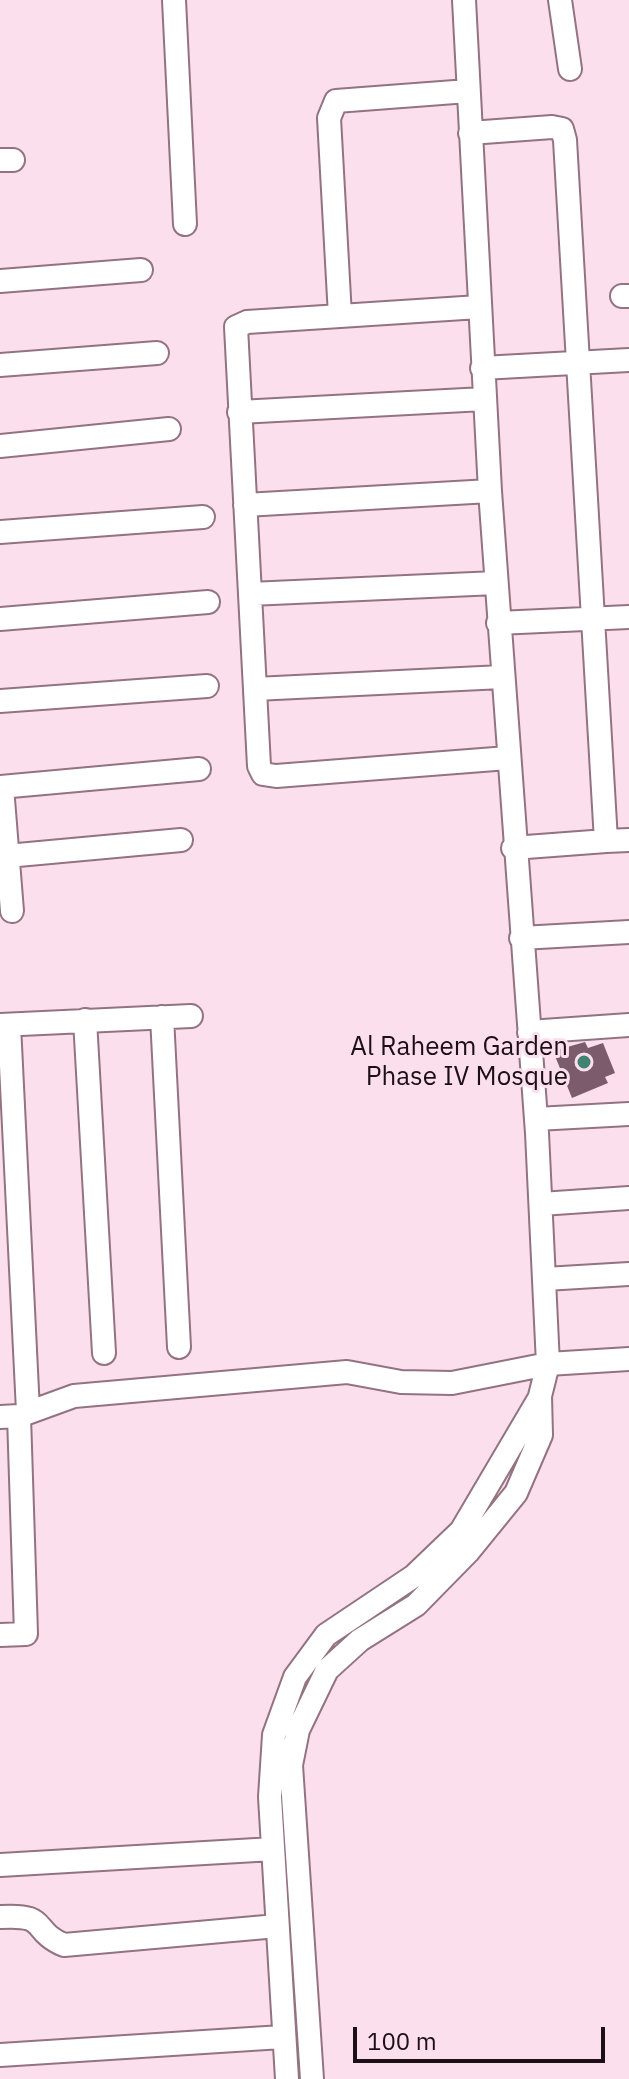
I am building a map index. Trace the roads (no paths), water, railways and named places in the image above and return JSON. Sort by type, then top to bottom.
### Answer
[{"type":"street","points":[[174,0],[185,224]]},
{"type":"street","points":[[312,2079],[291,1765],[298,1730],[327,1670],[360,1640],[416,1605],[468,1552],[516,1493],[541,1435],[540,1396],[548,1364],[536,1119],[513,848],[482,368],[464,0]]},
{"type":"street","points":[[560,0],[570,69]]},
{"type":"street","points":[[340,316],[331,109],[336,101],[468,91]]},
{"type":"street","points":[[470,133],[562,129],[592,619],[618,841],[513,848]]},
{"type":"street","points":[[0,281],[141,270]]},
{"type":"street","points":[[479,307],[247,322],[236,327],[259,766],[263,774],[508,758]]},
{"type":"street","points":[[0,365],[157,353]]},
{"type":"street","points":[[482,368],[629,360]]},
{"type":"street","points":[[239,412],[484,399]]},
{"type":"street","points":[[0,446],[169,429]]},
{"type":"street","points":[[245,505],[490,491]]},
{"type":"street","points":[[0,532],[203,517]]},
{"type":"street","points":[[250,594],[496,583]]},
{"type":"street","points":[[0,619],[208,602]]},
{"type":"street","points":[[498,623],[629,617]]},
{"type":"street","points":[[255,689],[502,677]]},
{"type":"street","points":[[0,701],[207,686]]},
{"type":"street","points":[[12,911],[1,787],[199,769]]},
{"type":"street","points":[[7,856],[181,840]]},
{"type":"street","points":[[521,938],[629,932]]},
{"type":"street","points":[[0,1635],[26,1634],[4,1025],[191,1016]]},
{"type":"street","points":[[162,1017],[179,1347]]},
{"type":"street","points":[[85,1020],[104,1353]]},
{"type":"street","points":[[529,1032],[629,1025]]},
{"type":"street","points":[[536,1119],[629,1114]]},
{"type":"street","points":[[541,1204],[629,1198]]},
{"type":"street","points":[[545,1279],[629,1274]]},
{"type":"street","points":[[16,1414],[74,1396],[347,1372],[401,1382],[452,1383],[548,1364],[629,1359]]},
{"type":"street","points":[[287,2079],[282,2037],[270,1797],[274,1735],[295,1677],[326,1635],[414,1576],[461,1531],[540,1396]]},
{"type":"street","points":[[270,1797],[294,1797]]},
{"type":"street","points":[[0,1865],[273,1849]]},
{"type":"street","points":[[0,1917],[27,1915],[40,1923],[53,1940],[64,1945],[277,1926]]},
{"type":"street","points":[[0,2055],[282,2037]]},
{"type":"place","name":"Al Raheem Garden Phase IV Mosque","points":[[584,1062]]}]
